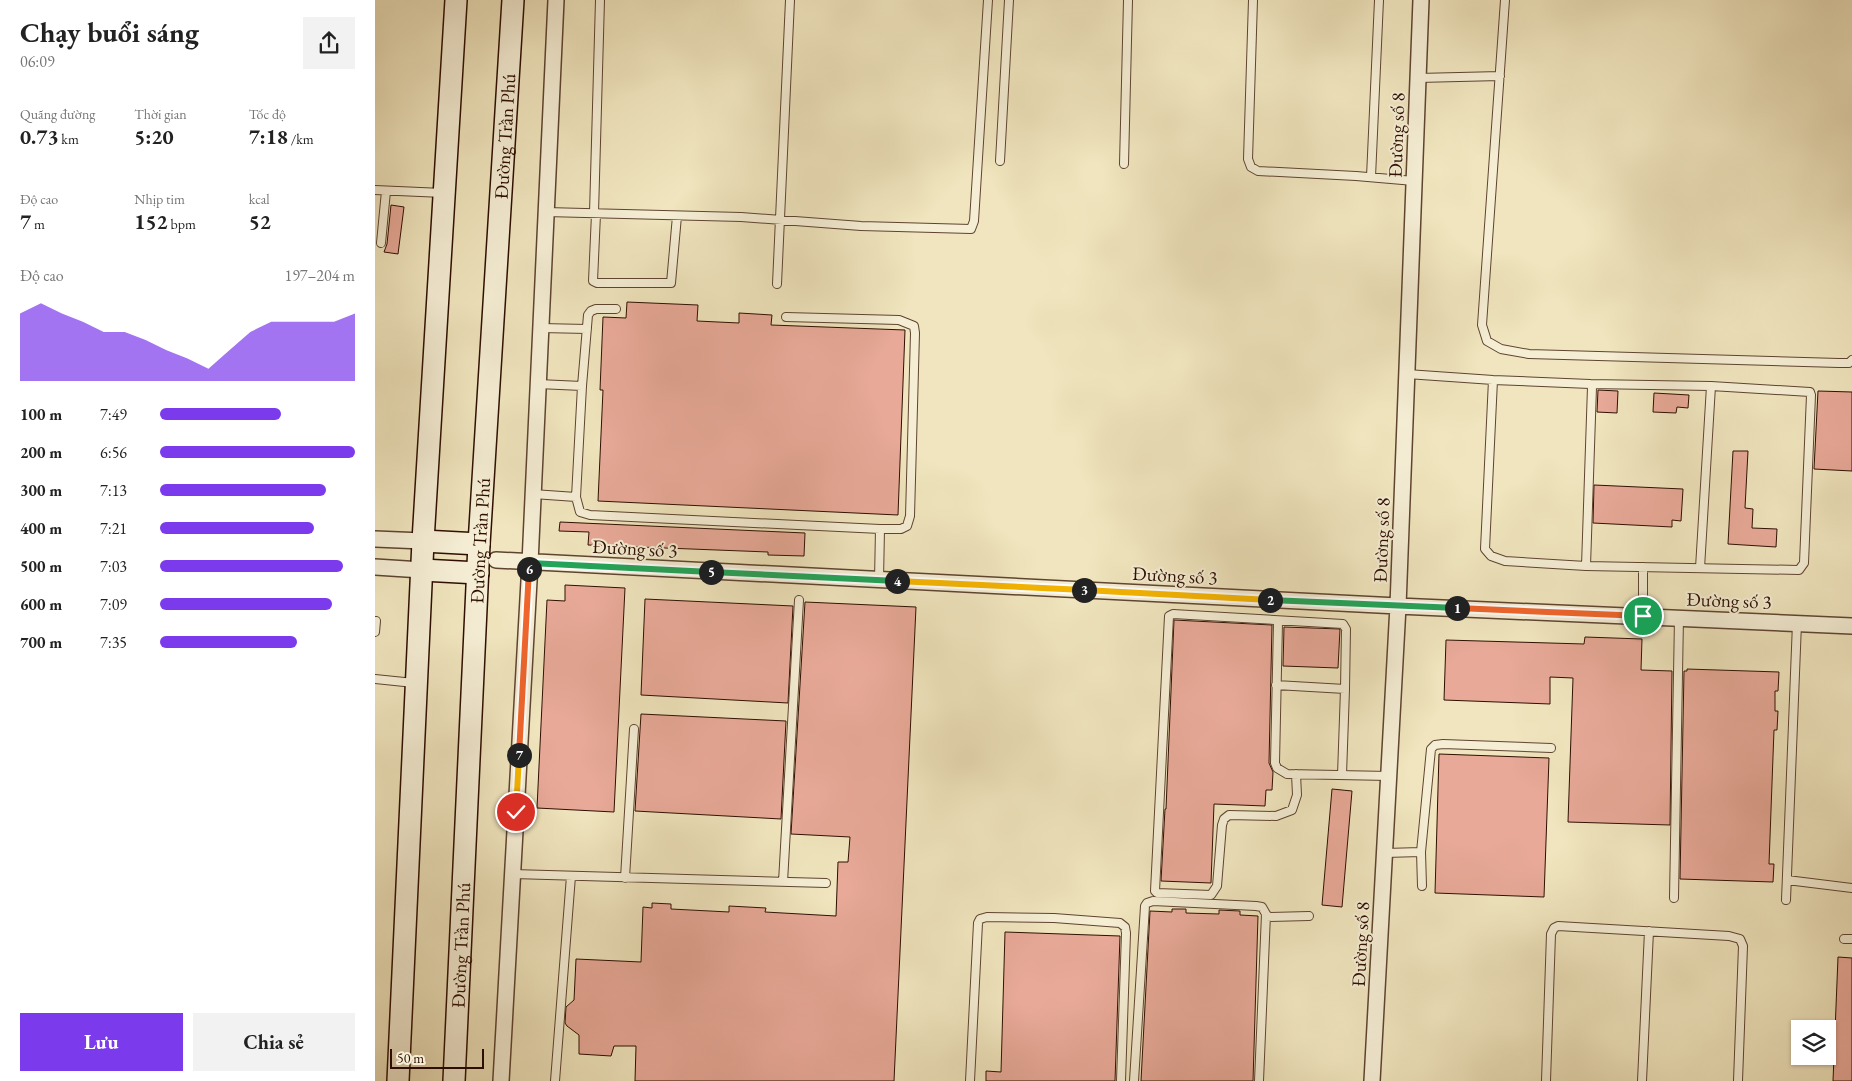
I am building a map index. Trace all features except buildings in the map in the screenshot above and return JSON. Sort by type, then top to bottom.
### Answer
[{"type":"main road","points":[[398,1081],[423,541],[456,0]]},
{"type":"main road","name":"Đường Trần Phú","points":[[454,1081],[479,544],[513,0]]},
{"type":"main road","points":[[423,541],[479,544]]},
{"type":"main road","points":[[422,570],[478,573]]},
{"type":"street","points":[[501,1081],[530,563],[556,0]]},
{"type":"street","name":"Đường số 8","points":[[1372,1081],[1398,606],[1421,0]]},
{"type":"street","points":[[375,539],[423,541]]},
{"type":"street","points":[[478,573],[495,560],[479,544]]},
{"type":"street","name":"Đường số 3","points":[[495,560],[1398,606],[1852,626]]},
{"type":"street","points":[[375,567],[422,570]]},
{"type":"lane","points":[[600,0],[593,281],[597,283],[671,283],[677,216]]},
{"type":"lane","points":[[777,284],[790,0]]},
{"type":"lane","points":[[546,212],[971,229],[974,222],[988,0]]},
{"type":"lane","points":[[1000,161],[1009,0]]},
{"type":"lane","points":[[1124,164],[1128,0]]},
{"type":"lane","points":[[1253,0],[1247,159],[1251,168],[1258,171],[1414,181]]},
{"type":"lane","points":[[1371,177],[1379,0]]},
{"type":"lane","points":[[1505,0],[1482,325],[1487,341],[1501,349],[1529,354],[1839,363],[1849,363],[1852,360]]},
{"type":"lane","points":[[1419,78],[1499,76]]},
{"type":"lane","points":[[375,190],[444,192]]},
{"type":"lane","points":[[381,244],[386,191]]},
{"type":"lane","points":[[617,309],[597,309],[591,311],[588,315],[576,497],[580,512],[590,515],[880,529],[901,529],[907,526],[911,516],[914,326],[899,320],[786,317]]},
{"type":"lane","points":[[541,328],[587,329]]},
{"type":"lane","points":[[1407,374],[1493,380],[1711,386],[1810,392],[1804,563],[1799,570],[1586,566],[1505,561],[1491,556],[1485,549],[1493,380]]},
{"type":"lane","points":[[538,384],[582,386]]},
{"type":"lane","points":[[1586,566],[1592,387],[1590,384]]},
{"type":"lane","points":[[1700,568],[1711,386]]},
{"type":"lane","points":[[533,494],[576,497]]},
{"type":"lane","points":[[879,580],[880,529]]},
{"type":"lane","points":[[1643,567],[1643,616]]},
{"type":"lane","points":[[783,882],[799,600]]},
{"type":"lane","points":[[1296,774],[1297,796],[1292,810],[1276,816],[1229,815],[1224,819],[1221,825],[1217,886],[1211,895],[1157,893],[1155,891],[1169,616],[1173,614],[1278,622],[1343,624],[1346,629],[1342,775]]},
{"type":"lane","points":[[1674,898],[1679,618]]},
{"type":"lane","points":[[375,621],[375,632]]},
{"type":"lane","points":[[1278,622],[1275,763],[1277,768],[1287,774],[1389,776]]},
{"type":"lane","points":[[1786,900],[1797,623]]},
{"type":"lane","points":[[375,679],[417,683]]},
{"type":"lane","points":[[1277,685],[1345,689]]},
{"type":"lane","points":[[625,878],[634,729]]},
{"type":"lane","points":[[1422,886],[1421,852],[1431,749],[1435,745],[1443,744],[1551,748]]},
{"type":"lane","points":[[1385,853],[1421,852]]},
{"type":"lane","points":[[513,874],[826,883]]},
{"type":"lane","points":[[555,1081],[571,876]]},
{"type":"lane","points":[[1787,880],[1852,888]]},
{"type":"lane","points":[[1134,1081],[1145,906],[1153,900],[1256,906],[1261,907],[1266,914],[1259,1081]]},
{"type":"lane","points":[[1266,917],[1309,916]]},
{"type":"lane","points":[[970,1081],[978,923],[980,919],[987,917],[1054,918],[1119,923],[1125,927],[1121,1081]]},
{"type":"lane","points":[[1546,1081],[1551,934],[1554,928],[1558,926],[1740,938],[1743,946],[1738,1081]]},
{"type":"lane","points":[[1642,1081],[1649,931]]},
{"type":"route","points":[[516,812],[530,563],[1398,606],[1643,616]]}]
